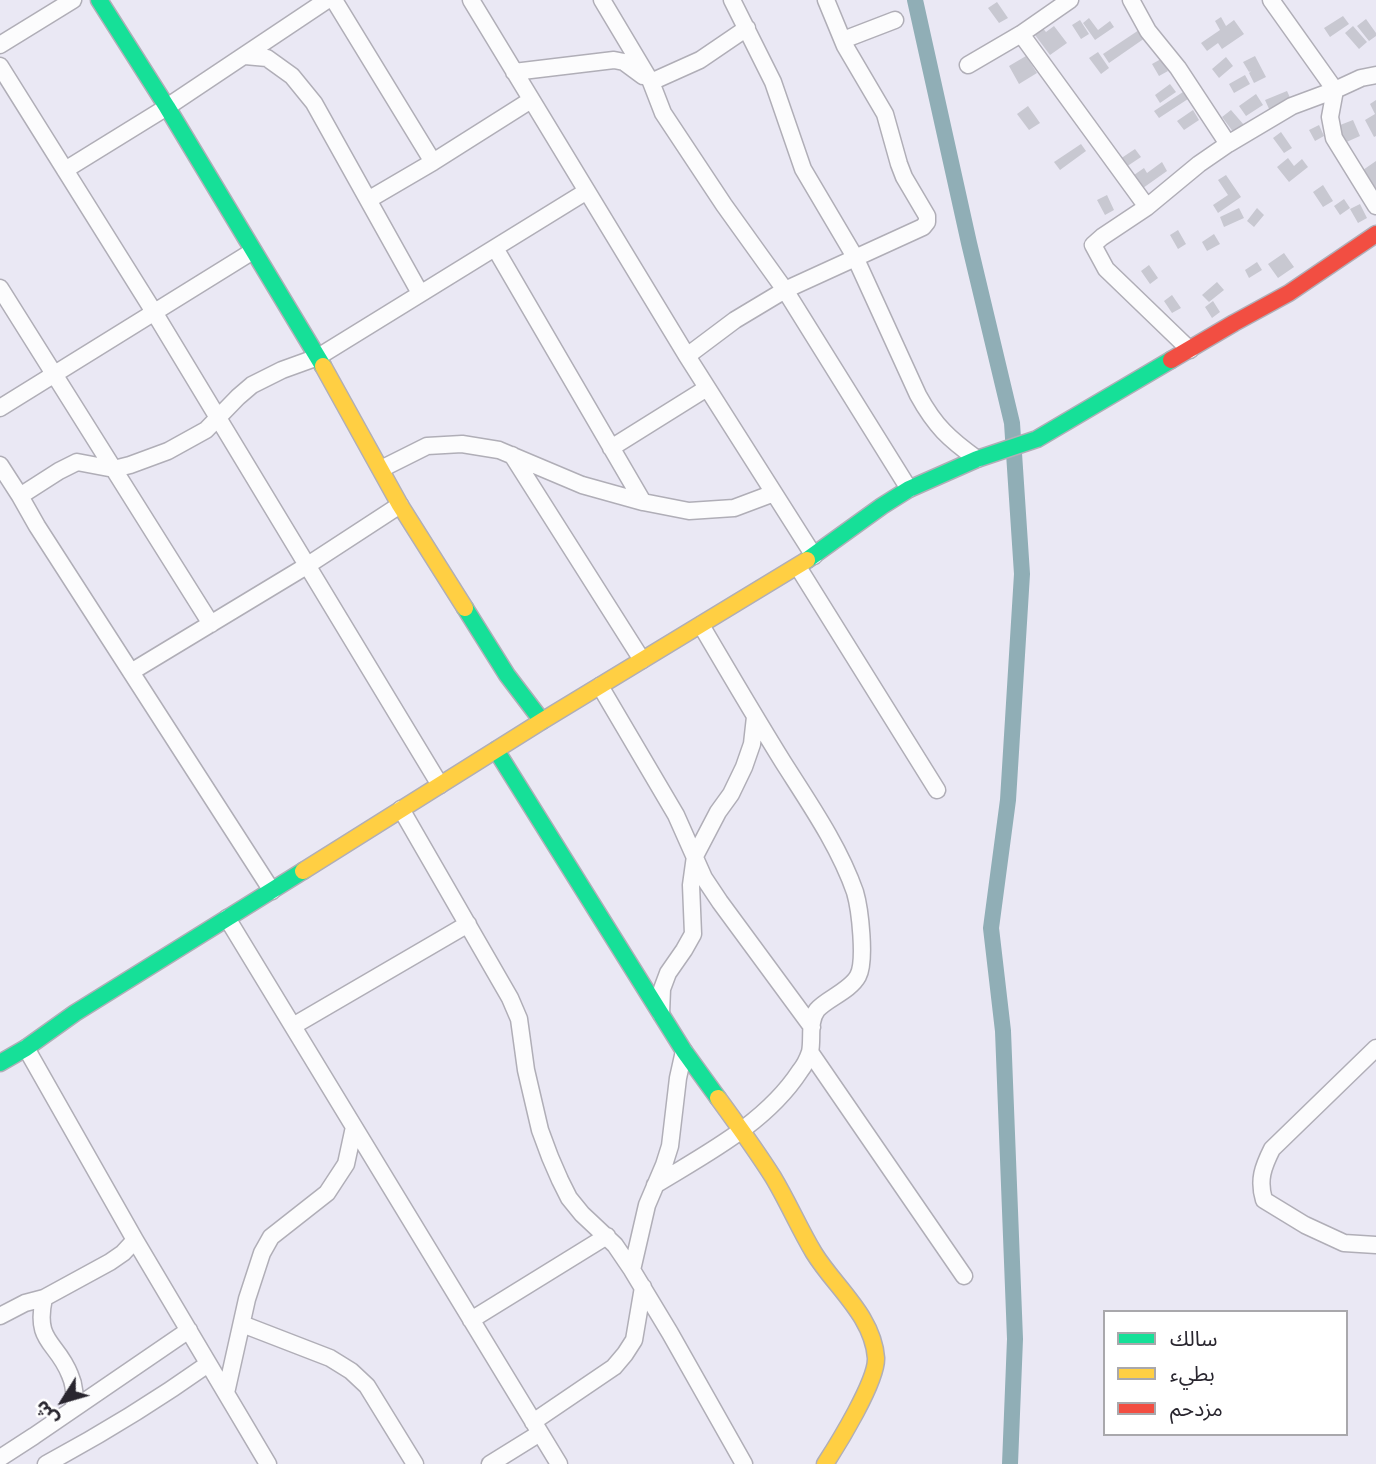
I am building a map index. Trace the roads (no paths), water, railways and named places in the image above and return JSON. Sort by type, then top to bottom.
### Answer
[{"type":"street","points":[[0,45],[73,0]]},
{"type":"street","points":[[99,0],[318,357],[400,505],[507,675],[542,721]]},
{"type":"street","points":[[65,170],[167,107],[327,0]]},
{"type":"street","points":[[334,0],[433,162]]},
{"type":"street","points":[[471,0],[687,356],[814,556]]},
{"type":"street","points":[[602,0],[651,82],[663,113],[785,290],[909,489]]},
{"type":"street","points":[[733,0],[773,82],[803,169],[855,257],[918,395],[929,415],[952,441],[977,459]]},
{"type":"street","points":[[687,356],[735,320],[785,290],[923,227],[928,222],[904,177],[884,114],[843,40],[826,0]]},
{"type":"street","points":[[968,65],[1021,34],[1070,0]]},
{"type":"street","points":[[1131,0],[1148,31],[1178,68],[1228,144]]},
{"type":"street","points":[[1272,0],[1335,90],[1330,117],[1334,138],[1376,206]]},
{"type":"street","points":[[843,40],[895,20]]},
{"type":"street","points":[[651,82],[700,60],[747,27]]},
{"type":"street","points":[[1021,34],[1147,207]]},
{"type":"street","points":[[245,56],[267,58],[292,76],[314,103],[420,293]]},
{"type":"street","points":[[514,72],[614,60],[633,67],[651,82]]},
{"type":"street","points":[[0,66],[154,312],[440,785]]},
{"type":"street","points":[[1190,350],[1106,269],[1093,245],[1228,144],[1292,106],[1361,78],[1376,75]]},
{"type":"street","points":[[368,200],[531,100]]},
{"type":"street","points":[[20,496],[76,462],[114,469],[168,451],[206,429],[252,385],[318,357],[587,191]]},
{"type":"street","points":[[0,1063],[75,1013],[542,721],[798,567],[909,489],[977,459],[1037,439],[1234,323],[1265,309],[1376,234]]},
{"type":"street","points":[[495,248],[643,502]]},
{"type":"street","points":[[0,408],[253,251]]},
{"type":"street","points":[[0,288],[211,624]]},
{"type":"street","points":[[611,448],[707,387]]},
{"type":"street","points":[[381,469],[427,446],[462,444],[499,450],[582,485],[643,502],[689,511],[734,508],[774,493]]},
{"type":"street","points":[[512,455],[642,660]]},
{"type":"street","points":[[0,465],[272,891]]},
{"type":"street","points":[[131,672],[400,505]]},
{"type":"street","points":[[798,567],[937,790]]},
{"type":"street","points":[[655,1185],[741,1131],[786,1091],[810,1052],[812,1027],[817,1011],[857,978],[863,961],[858,906],[850,880],[827,835],[701,625]]},
{"type":"street","points":[[600,686],[676,815],[704,878],[812,1027]]},
{"type":"street","points":[[661,1015],[662,989],[692,934],[691,885],[695,856],[744,767],[752,744],[755,718]]},
{"type":"street","points":[[496,750],[684,1051],[774,1179],[815,1254],[865,1322],[873,1338],[876,1361],[870,1381],[843,1437],[825,1464]]},
{"type":"street","points":[[401,809],[510,998],[519,1019],[526,1070],[540,1130],[569,1198],[615,1245],[632,1270],[744,1464]]},
{"type":"street","points":[[228,918],[559,1464]]},
{"type":"street","points":[[293,1026],[468,924]]},
{"type":"street","points":[[26,1048],[135,1240],[268,1464]]},
{"type":"street","points":[[1376,1048],[1272,1149],[1264,1165],[1260,1187],[1264,1200],[1305,1225],[1344,1243],[1376,1245]]},
{"type":"street","points":[[632,1270],[641,1228],[670,1146],[684,1051]]},
{"type":"street","points":[[810,1052],[964,1276]]},
{"type":"street","points":[[226,1394],[247,1299],[262,1253],[271,1237],[327,1193],[346,1164],[354,1127]]},
{"type":"street","points":[[471,1320],[607,1236]]},
{"type":"street","points":[[0,1316],[25,1303],[44,1298],[110,1262],[135,1240]]},
{"type":"street","points":[[490,1464],[614,1367],[634,1340],[643,1287]]},
{"type":"street","points":[[44,1298],[41,1326],[69,1372],[75,1389],[74,1408]]},
{"type":"street","points":[[242,1324],[330,1358],[351,1371],[367,1386],[415,1464]]},
{"type":"street","points":[[0,1458],[189,1330]]},
{"type":"street","points":[[46,1464],[88,1442],[208,1364]]},
{"type":"waterway","points":[[915,0],[1012,423],[1022,574],[1008,800],[991,928],[1003,1031],[1015,1339],[1010,1464]]}]
